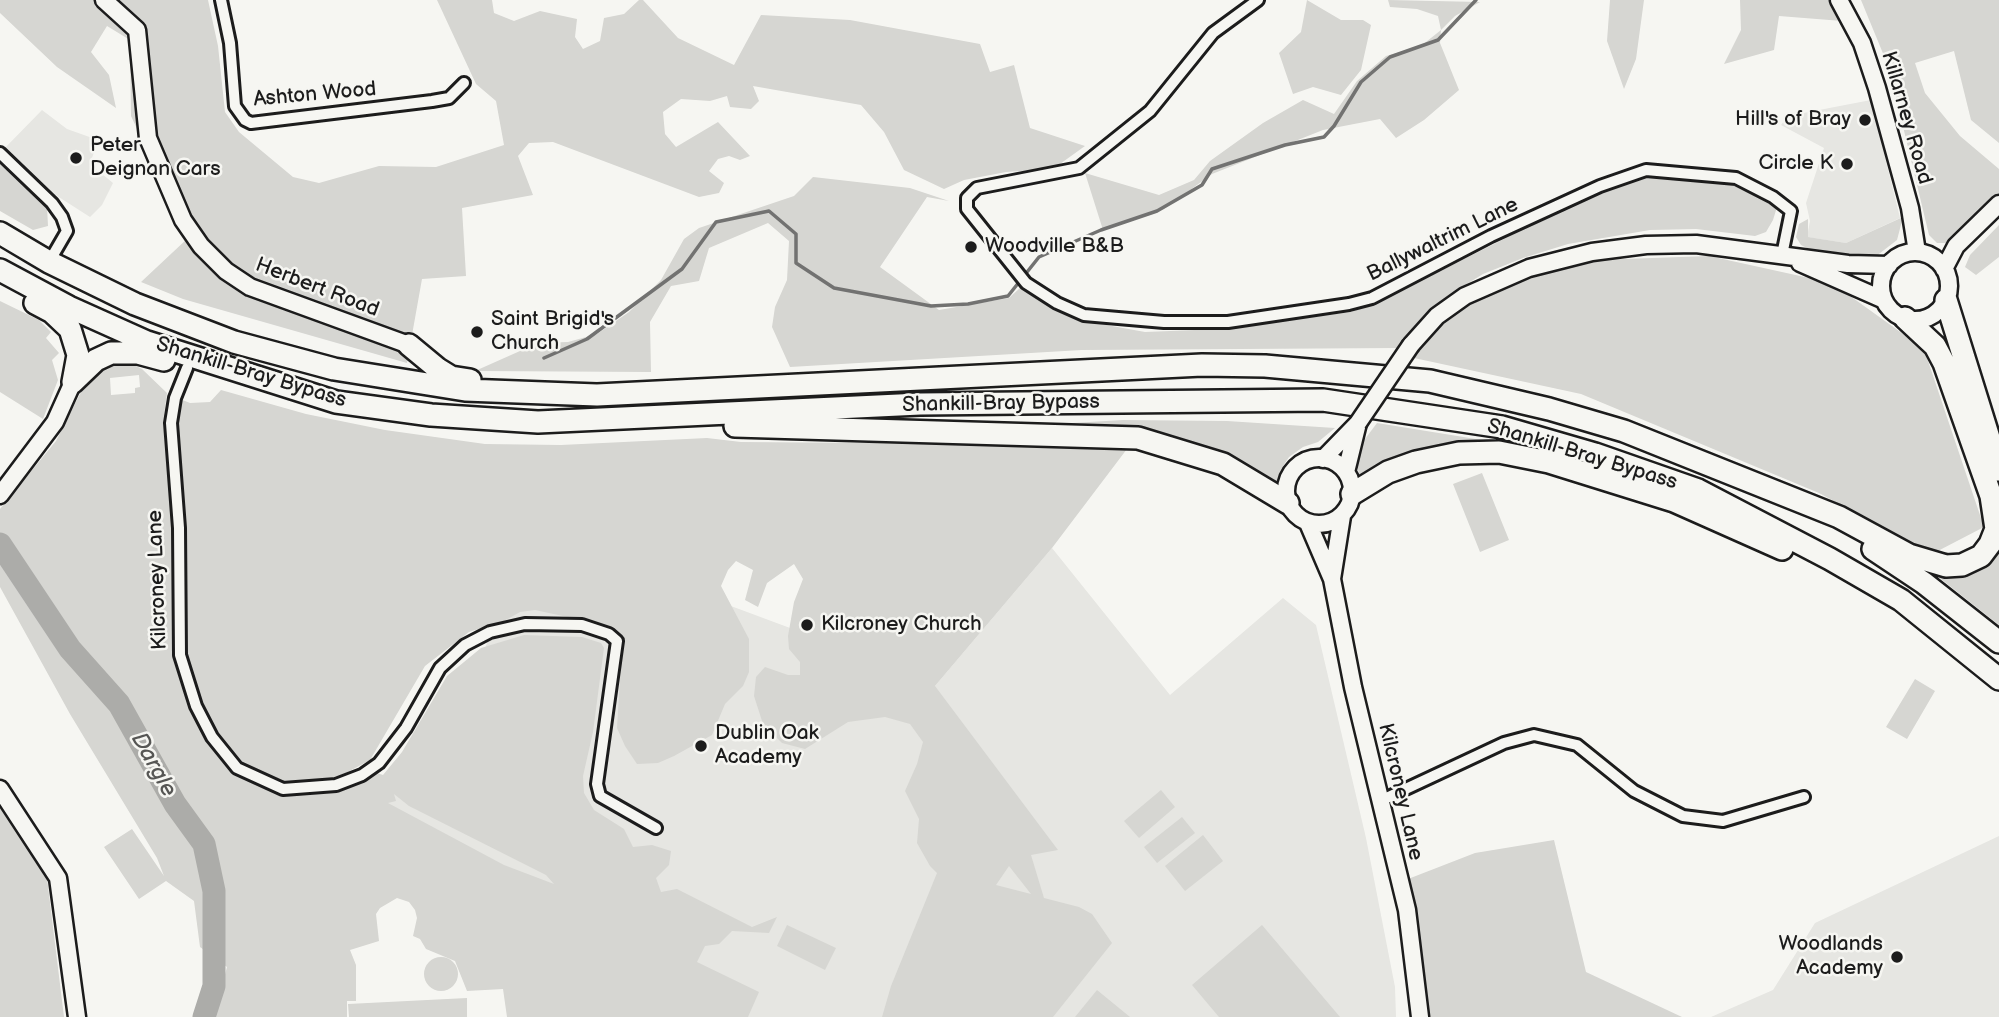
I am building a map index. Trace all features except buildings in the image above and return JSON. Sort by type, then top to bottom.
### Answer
[{"type":"highway","name":"Shankill-Bray Bypass","points":[[0,233],[49,262],[149,309],[234,342],[334,369],[444,387],[518,394],[704,391],[1036,372],[1265,366],[1430,381],[1549,409],[1624,431],[1807,506]]},
{"type":"highway","name":"Shankill-Bray Bypass","points":[[0,270],[69,307],[147,342],[336,402],[431,415],[538,422],[920,404],[1323,400],[1502,427],[1595,454],[1698,490],[1830,559],[1901,600],[1970,656]]},
{"type":"highway","points":[[0,276],[52,312],[70,329],[79,366],[73,382]]},
{"type":"highway","points":[[1946,300],[1999,470]]},
{"type":"highway","points":[[149,309],[169,311],[262,342],[392,371],[406,370],[411,365],[415,353],[410,345]]},
{"type":"highway","points":[[1807,506],[1839,517],[1909,555],[1946,566],[1962,565],[1981,556],[1990,544],[1996,529],[1991,495],[1944,363],[1935,346],[1905,318]]},
{"type":"highway","points":[[410,345],[451,377],[492,383],[572,387],[995,366],[1036,372]]},
{"type":"highway","points":[[73,382],[103,356],[125,351],[303,399],[336,402]]},
{"type":"highway","points":[[538,422],[684,429],[743,426],[1138,438],[1223,464],[1288,503]]},
{"type":"highway","points":[[1352,494],[1388,472],[1416,461],[1459,453],[1499,452],[1549,462],[1674,501],[1779,547],[1970,656],[1999,679]]},
{"type":"highway","points":[[1807,506],[1924,583],[1999,642]]},
{"type":"main road","name":"Herbert Road","points":[[104,0],[137,30],[148,138],[183,220],[201,246],[226,271],[250,287],[410,345]]},
{"type":"main road","name":"Killarney Road","points":[[1839,0],[1862,43],[1924,254]]},
{"type":"main road","points":[[1944,269],[1956,246],[1999,204]]},
{"type":"main road","points":[[1323,458],[1358,424],[1411,345],[1437,316],[1465,296],[1506,277],[1560,260],[1646,245],[1696,244],[1848,264],[1889,265]]},
{"type":"main road","points":[[1884,300],[1883,277],[1889,265],[1904,254],[1924,254],[1956,246]]},
{"type":"main road","points":[[1782,255],[1884,300],[1892,311],[1905,318],[1926,318],[1937,312],[1946,300],[1949,285],[1944,269],[1924,254]]},
{"type":"main road","points":[[0,495],[55,422],[73,382]]},
{"type":"main road","points":[[1346,472],[1334,462],[1323,458],[1306,461],[1287,483],[1288,503],[1297,516],[1308,523],[1322,524],[1342,516],[1352,494],[1346,472],[1358,424]]},
{"type":"main road","name":"Kilcroney Lane","points":[[1332,579],[1342,516]]},
{"type":"main road","name":"Kilcroney Lane","points":[[1308,523],[1332,579],[1380,801],[1407,910],[1420,1017]]},
{"type":"main road","points":[[0,789],[58,878],[77,1017]]},
{"type":"street","name":"Ashton Wood","points":[[223,0],[236,106],[245,120],[251,123],[432,101],[450,97],[464,83]]},
{"type":"street","name":"Ballywaltrim Lane","points":[[1258,0],[1213,33],[1150,111],[1079,169],[977,188],[967,198],[967,209],[1026,283],[1057,303],[1084,315],[1164,322],[1228,322],[1349,303],[1372,298],[1502,231],[1601,186],[1646,170],[1736,178],[1773,197],[1791,211],[1782,255]]},
{"type":"street","points":[[0,153],[52,203],[62,217],[67,231],[49,262]]},
{"type":"street","name":"Kilcroney Lane","points":[[187,368],[175,398],[171,423],[179,528],[180,655],[196,706],[212,737],[237,768],[283,789],[336,785],[362,775],[379,763],[406,728],[440,668],[465,645],[491,632],[525,624],[582,625],[609,634],[617,641],[597,784],[600,796],[656,828]]},
{"type":"street","points":[[1380,801],[1504,743],[1534,735],[1577,745],[1634,791],[1683,816],[1723,821],[1804,797]]},
{"type":"shaded area","points":[[0,0],[208,0],[218,46],[225,112],[239,132],[293,177],[319,183],[379,166],[436,167],[504,145],[496,101],[476,84],[437,0],[492,0],[494,13],[514,21],[540,11],[577,19],[575,37],[583,49],[600,41],[604,18],[624,14],[639,0],[643,0],[678,38],[734,65],[761,15],[850,20],[980,44],[990,72],[1014,65],[1030,128],[1085,146],[1053,169],[1006,172],[964,180],[944,189],[904,170],[884,132],[861,105],[753,86],[759,101],[751,109],[730,107],[727,96],[710,101],[681,99],[663,112],[665,134],[676,147],[718,122],[750,156],[740,160],[729,156],[718,159],[709,171],[724,183],[719,193],[699,197],[553,142],[529,143],[518,156],[533,195],[462,208],[466,276],[422,279],[407,363],[183,299],[141,282],[188,238],[152,131],[138,131],[131,116],[130,40],[107,26],[91,52],[109,75],[116,108],[57,67],[0,13]]},
{"type":"shaded area","points":[[1307,0],[1341,20],[1363,20],[1371,25],[1361,70],[1341,95],[1313,87],[1293,94],[1279,53],[1301,32]]},
{"type":"shaded area","points":[[1388,0],[1480,2],[1455,16],[1441,30],[1438,16],[1417,9],[1390,7]]},
{"type":"shaded area","points":[[1610,0],[1644,0],[1636,59],[1624,89],[1607,41]]},
{"type":"shaded area","points":[[1740,0],[1829,0],[1842,21],[1779,16],[1774,50],[1724,64],[1741,30]]},
{"type":"shaded area","points":[[1861,0],[1999,0],[1999,143],[1971,120],[1954,51],[1915,63],[1925,93],[1960,136],[1999,169],[1999,195],[1950,243],[1937,243],[1929,235],[1889,68]]},
{"type":"shaded area","points":[[1441,30],[1440,43],[1459,90],[1424,120],[1396,138],[1380,119],[1323,130],[1212,174],[1164,209],[1103,230],[1085,173],[1159,195],[1194,180],[1210,161],[1263,123],[1303,100],[1334,114],[1357,81],[1386,56],[1421,46]]},
{"type":"shaded area","points":[[1871,100],[1900,218],[1846,243],[1807,237],[1810,221],[1806,203],[1824,148],[1781,125],[1788,116]]},
{"type":"shaded area","points":[[42,110],[67,129],[98,140],[90,164],[113,183],[102,205],[90,217],[40,185],[2,151]]},
{"type":"shaded area","points":[[0,163],[47,207],[48,226],[33,230],[0,211]]},
{"type":"shaded area","points":[[1664,175],[1725,182],[1760,196],[1777,207],[1773,220],[1766,232],[1755,236],[1696,229],[1650,230],[1568,244],[1523,258],[1483,274],[1457,290],[1435,307],[1398,348],[1082,350],[790,367],[772,327],[775,307],[787,280],[789,241],[768,223],[709,248],[699,281],[671,286],[650,322],[651,372],[475,371],[538,343],[568,342],[597,334],[629,312],[661,280],[684,239],[699,228],[794,196],[813,177],[910,188],[949,201],[927,197],[880,267],[939,310],[1009,298],[1020,288],[1054,310],[1079,320],[1145,332],[1220,329],[1351,312],[1596,193],[1642,178]]},
{"type":"shaded area","points":[[1903,217],[1897,240],[1875,257],[1809,249],[1801,245],[1796,237],[1799,224],[1808,219],[1808,237],[1846,243]]},
{"type":"shaded area","points":[[1999,225],[1999,257],[1976,275],[1965,267],[1970,255]]},
{"type":"shaded area","points":[[1709,256],[1832,283],[1924,349],[1984,527],[1932,554],[1819,493],[1581,394],[1414,358],[1432,333],[1489,290],[1595,260]]},
{"type":"shaded area","points":[[0,301],[39,320],[51,332],[46,338],[59,353],[52,360],[58,380],[43,419],[0,392]]},
{"type":"shaded area","points":[[119,363],[130,363],[142,369],[167,393],[163,422],[173,514],[175,567],[179,465],[176,422],[180,399],[190,403],[210,402],[221,390],[306,414],[385,430],[485,444],[561,445],[707,438],[741,442],[1130,445],[1052,548],[935,686],[1058,850],[1031,855],[1044,898],[1079,907],[1092,914],[1112,943],[1053,1017],[882,1017],[891,986],[937,873],[917,843],[919,819],[905,791],[923,742],[910,724],[885,717],[848,722],[805,749],[782,743],[763,724],[754,696],[756,677],[765,667],[788,675],[800,675],[800,662],[789,649],[788,636],[794,602],[803,579],[794,564],[767,583],[758,607],[745,600],[753,570],[736,561],[728,570],[721,586],[749,639],[749,672],[743,686],[725,704],[712,735],[674,756],[658,763],[637,764],[625,746],[617,728],[622,645],[614,627],[535,610],[520,612],[504,621],[469,632],[425,666],[370,760],[346,773],[325,780],[294,784],[336,789],[377,773],[383,775],[402,752],[447,676],[481,648],[524,635],[582,637],[601,643],[604,648],[593,732],[583,776],[584,793],[594,810],[624,829],[633,847],[652,845],[671,851],[669,865],[656,878],[661,892],[677,889],[752,927],[777,917],[769,933],[732,931],[719,944],[705,946],[697,962],[759,992],[748,1017],[507,1017],[503,989],[467,991],[455,961],[426,949],[420,939],[413,936],[417,918],[415,910],[409,902],[397,898],[380,908],[376,914],[379,941],[350,950],[356,965],[356,1001],[347,1001],[347,1017],[214,1017],[227,967],[200,947],[194,901],[166,881],[139,899],[104,847],[132,829],[164,876],[157,858],[70,714],[0,587],[0,509],[56,441],[82,390],[94,375]],"holes":[[[139,375],[140,387],[135,388],[135,393],[111,395],[110,378]],[[394,794],[409,806],[546,875],[554,884],[504,865],[388,803],[396,801]],[[1009,866],[1031,894],[996,885]]]},
{"type":"shaded area","points":[[1123,420],[1227,421],[1335,428],[1318,442],[1303,447],[1289,457],[1281,469],[1275,488],[1234,459],[1207,447],[1127,427],[1072,423]]},
{"type":"shaded area","points":[[1377,423],[1519,446],[1360,478],[1356,461],[1359,447]]},
{"type":"shaded area","points":[[1482,473],[1509,540],[1480,552],[1453,484]]},
{"type":"shaded area","name":"Dublin Oak Academy","points":[[524,529],[911,673],[935,686],[1052,548],[1170,695],[1283,598],[1316,625],[1366,838],[1395,987],[1396,1017],[646,1017],[381,807],[483,655]]},
{"type":"shaded area","points":[[1999,535],[1999,625],[1932,572]]},
{"type":"shaded area","points":[[1915,679],[1935,691],[1907,739],[1886,727]]},
{"type":"shaded area","points":[[1161,790],[1175,807],[1139,838],[1124,821]]},
{"type":"shaded area","points":[[0,807],[47,878],[64,1017],[0,1017]]},
{"type":"shaded area","points":[[1182,817],[1195,833],[1157,863],[1144,847]]},
{"type":"shaded area","points":[[1203,835],[1223,861],[1185,891],[1165,866]]},
{"type":"shaded area","name":"Woodlands Academy","points":[[1999,836],[1999,1017],[1711,1017],[1773,990],[1815,923]]},
{"type":"shaded area","points":[[1554,840],[1586,972],[1682,1017],[1430,1017],[1408,879],[1475,853]]},
{"type":"shaded area","points":[[787,925],[836,948],[825,970],[777,946]]},
{"type":"shaded area","points":[[1262,925],[1340,1017],[1219,1017],[1192,985]]},
{"type":"shaded area","points":[[441,957],[453,962],[458,974],[453,986],[441,991],[429,986],[424,974],[429,962]]},
{"type":"shaded area","points":[[1097,990],[1130,1017],[1075,1017]]},
{"type":"shaded area","points":[[467,998],[467,1017],[349,1017],[348,1004]]},
{"type":"waterway","points":[[544,358],[587,339],[682,269],[716,222],[769,211],[796,234],[796,263],[834,288],[931,306],[968,304],[1008,296],[1039,257],[1101,230],[1157,211],[1202,185],[1212,169],[1285,145],[1324,137],[1334,126],[1361,82],[1390,57],[1438,40],[1476,0]]},
{"type":"waterway","name":"Dargle","points":[[0,544],[70,649],[119,704],[175,804],[204,844],[214,891],[214,986],[204,1017]]},
{"type":"place","name":"Hill's of Bray","points":[[1865,120]]},
{"type":"place","name":"Peter Deignan Cars","points":[[76,158]]},
{"type":"place","name":"Circle K","points":[[1847,164]]},
{"type":"place","name":"Woodville B&B","points":[[971,247]]},
{"type":"place","name":"Saint Brigid's Church","points":[[477,332]]},
{"type":"place","name":"Kilcroney Church","points":[[807,625]]},
{"type":"place","name":"Dublin Oak Academy","points":[[701,746]]},
{"type":"place","name":"Woodlands Academy","points":[[1897,957]]}]
